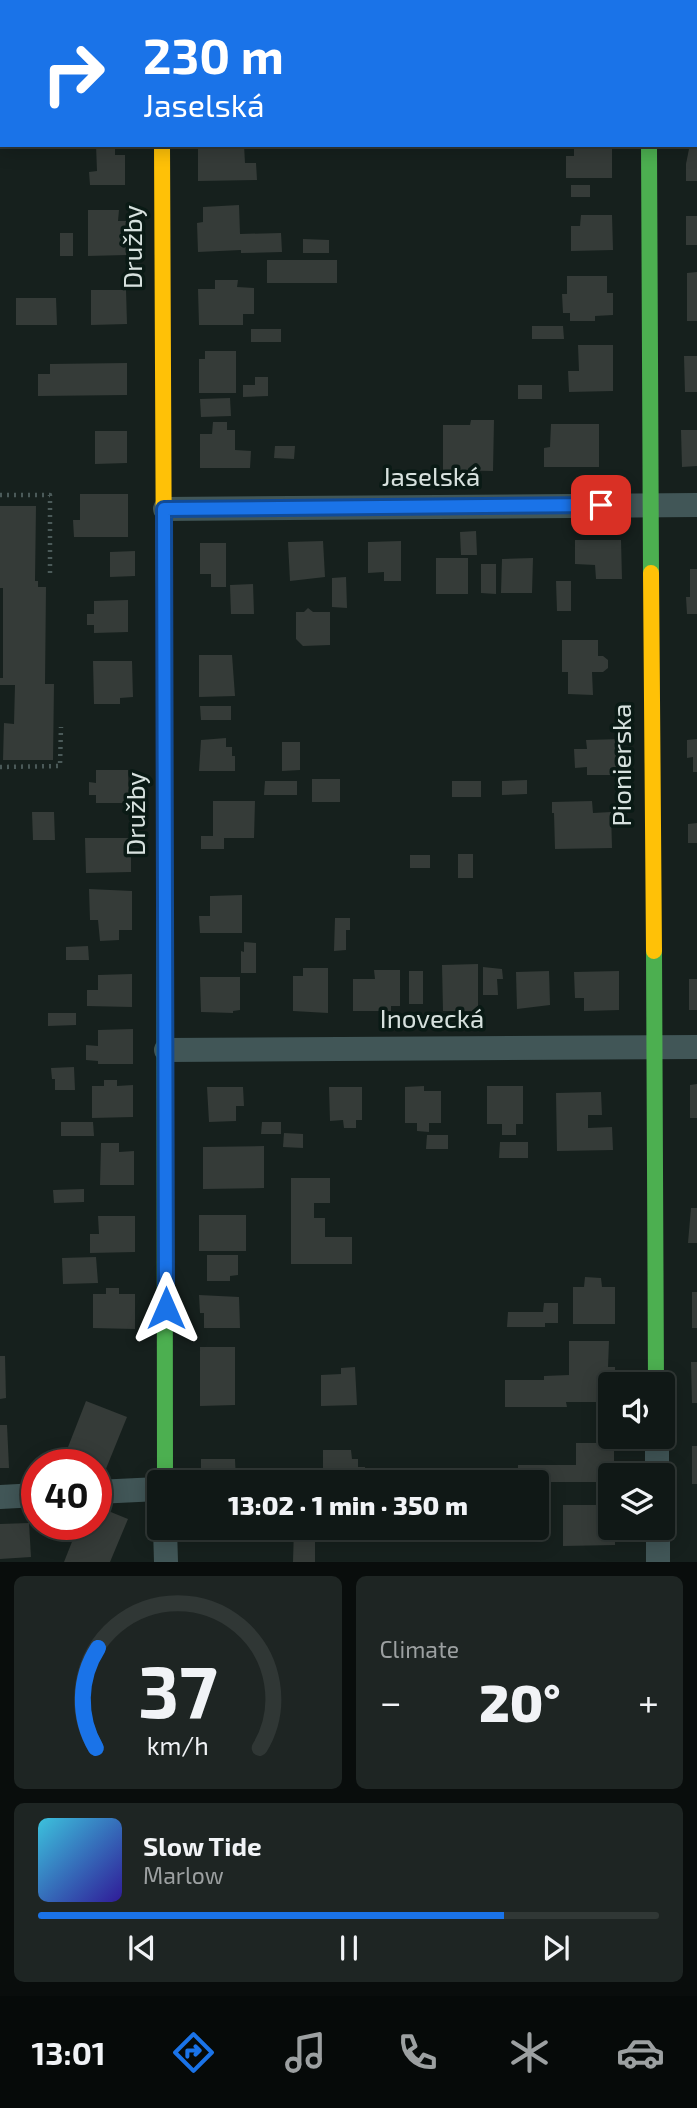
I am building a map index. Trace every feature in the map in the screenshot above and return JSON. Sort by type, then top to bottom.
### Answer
[{"type":"street","name":"Družby","points":[[162,147],[165,1470]]},
{"type":"street","name":"Pionierska","points":[[649,147],[656,1372]]},
{"type":"street","name":"Jaselská","points":[[164,509],[697,505]]},
{"type":"street","name":"Inovecká","points":[[166,1050],[697,1047]]},
{"type":"street","points":[[112,1491],[147,1490]]},
{"type":"street","points":[[0,1497],[21,1496]]},
{"type":"street","points":[[165,1540],[166,1562]]},
{"type":"street","points":[[658,1540],[658,1562]]},
{"type":"path","points":[[0,495],[51,495],[50,576]]},
{"type":"path","points":[[0,768],[60,766],[61,727]]},
{"type":"building","points":[[96,147],[115,147],[115,155],[125,155],[125,185],[90,185],[89,172],[97,171]]},
{"type":"building","points":[[198,147],[244,147],[245,163],[256,163],[257,180],[198,181]]},
{"type":"building","points":[[574,147],[612,147],[612,178],[566,178],[566,156],[574,156]]},
{"type":"building","points":[[689,149],[697,149],[697,181],[686,181]]},
{"type":"building","points":[[571,185],[590,185],[590,197],[571,197]]},
{"type":"building","points":[[239,205],[240,234],[281,233],[282,252],[198,252],[197,223],[203,222],[203,207]]},
{"type":"building","points":[[88,210],[119,210],[118,221],[126,221],[126,255],[88,256]]},
{"type":"building","points":[[581,215],[612,215],[613,250],[571,251],[571,226],[580,226]]},
{"type":"building","points":[[686,216],[697,216],[697,245],[686,245]]},
{"type":"building","points":[[60,233],[73,233],[73,256],[60,256]]},
{"type":"building","points":[[303,239],[329,240],[329,253],[303,253]]},
{"type":"building","points":[[267,260],[337,260],[337,283],[267,283]]},
{"type":"building","points":[[697,272],[697,321],[687,321],[687,273]]},
{"type":"building","points":[[567,276],[607,276],[607,293],[613,293],[613,315],[595,316],[595,321],[570,321],[570,313],[563,313],[562,294],[567,294]]},
{"type":"building","points":[[215,280],[238,280],[237,287],[254,288],[254,314],[243,314],[243,325],[199,325],[198,289],[215,289]]},
{"type":"building","points":[[91,290],[126,290],[127,324],[91,325]]},
{"type":"building","points":[[16,298],[56,298],[57,325],[16,325]]},
{"type":"building","points":[[532,326],[563,326],[564,339],[532,339]]},
{"type":"building","points":[[251,329],[281,329],[281,342],[251,342]]},
{"type":"building","points":[[578,345],[613,345],[613,391],[569,392],[568,371],[579,371]]},
{"type":"building","points":[[205,351],[236,351],[236,393],[199,393],[199,359],[205,359]]},
{"type":"building","points":[[684,356],[697,356],[697,392],[685,392]]},
{"type":"building","points":[[127,363],[127,395],[38,396],[38,374],[50,374],[50,364]]},
{"type":"building","points":[[255,377],[268,377],[268,396],[243,397],[243,385],[255,385]]},
{"type":"building","points":[[518,385],[542,385],[542,399],[518,399]]},
{"type":"building","points":[[230,398],[231,416],[201,417],[200,399]]},
{"type":"building","points":[[471,420],[494,420],[493,471],[443,470],[443,425],[470,425]]},
{"type":"building","points":[[213,422],[227,422],[227,430],[235,430],[235,450],[251,451],[250,468],[200,468],[200,434],[212,434]]},
{"type":"building","points":[[551,424],[599,424],[599,467],[544,467],[544,448],[550,447]]},
{"type":"building","points":[[681,430],[697,430],[697,466],[682,467]]},
{"type":"building","points":[[95,431],[127,431],[127,463],[95,464]]},
{"type":"building","points":[[275,446],[295,446],[294,459],[274,458]]},
{"type":"building","points":[[80,494],[128,494],[128,537],[74,537],[73,520],[80,520]]},
{"type":"building","points":[[0,506],[36,506],[35,581],[38,581],[38,587],[46,587],[45,684],[54,684],[53,760],[3,760],[4,723],[14,724],[15,685],[0,685],[0,678],[3,678],[3,588],[0,588]]},
{"type":"building","points":[[476,531],[477,555],[461,555],[460,532]]},
{"type":"building","points":[[575,540],[621,540],[622,579],[596,579],[595,565],[575,564]]},
{"type":"building","points":[[323,541],[325,577],[290,581],[288,542]]},
{"type":"building","points":[[401,541],[401,581],[384,581],[384,572],[368,573],[368,542]]},
{"type":"building","points":[[200,543],[226,543],[226,587],[211,587],[211,574],[200,574]]},
{"type":"building","points":[[135,551],[135,576],[110,577],[110,552]]},
{"type":"building","points":[[436,558],[468,558],[468,594],[436,594]]},
{"type":"building","points":[[533,558],[532,593],[501,593],[502,559]]},
{"type":"building","points":[[481,564],[496,564],[496,594],[481,593]]},
{"type":"building","points":[[690,569],[697,569],[697,614],[687,614],[686,597],[690,597]]},
{"type":"building","points":[[346,577],[347,608],[332,607],[332,578]]},
{"type":"building","points":[[556,581],[571,581],[571,611],[557,611]]},
{"type":"building","points":[[253,584],[254,614],[231,614],[230,585]]},
{"type":"building","points":[[128,600],[128,632],[94,633],[94,625],[87,625],[87,614],[94,614],[94,601]]},
{"type":"building","points":[[308,608],[313,612],[330,612],[330,645],[303,646],[296,639],[296,612],[304,612]]},
{"type":"building","points":[[562,640],[598,640],[598,656],[608,660],[608,668],[603,672],[592,672],[593,695],[568,694],[568,672],[562,672]]},
{"type":"building","points":[[199,655],[232,655],[235,696],[199,697]]},
{"type":"building","points":[[93,661],[132,661],[133,697],[120,698],[120,704],[94,704]]},
{"type":"building","points":[[200,706],[231,706],[231,720],[201,720]]},
{"type":"building","points":[[226,738],[226,747],[232,747],[232,756],[235,756],[235,771],[199,771],[201,740]]},
{"type":"building","points":[[622,739],[623,775],[587,775],[587,767],[575,768],[574,749],[587,749],[586,740]]},
{"type":"building","points":[[697,739],[697,772],[693,772],[693,757],[687,758],[687,740]]},
{"type":"building","points":[[282,742],[300,742],[300,770],[282,771]]},
{"type":"building","points":[[96,770],[128,770],[129,803],[96,803],[96,795],[89,795],[89,782],[96,783]]},
{"type":"building","points":[[312,779],[340,779],[340,802],[312,802]]},
{"type":"building","points":[[527,780],[527,794],[502,795],[502,781]]},
{"type":"building","points":[[265,781],[297,781],[297,795],[264,795]]},
{"type":"building","points":[[452,781],[481,781],[481,797],[452,797]]},
{"type":"building","points":[[213,801],[255,801],[254,838],[224,838],[224,849],[201,849],[201,836],[213,836]]},
{"type":"building","points":[[592,801],[593,813],[611,812],[612,848],[555,849],[552,802]]},
{"type":"building","points":[[32,812],[54,812],[55,840],[33,840]]},
{"type":"building","points":[[697,823],[697,843],[688,843],[688,824]]},
{"type":"building","points":[[85,838],[131,838],[131,872],[86,873]]},
{"type":"building","points":[[458,854],[473,854],[473,878],[458,878]]},
{"type":"building","points":[[410,855],[430,855],[430,868],[410,868]]},
{"type":"building","points":[[89,889],[132,891],[132,930],[119,930],[119,940],[100,941],[98,920],[90,920]]},
{"type":"building","points":[[242,895],[242,933],[200,933],[199,916],[210,916],[210,896]]},
{"type":"building","points":[[335,918],[350,918],[350,930],[346,930],[346,950],[334,951]]},
{"type":"building","points":[[244,942],[256,943],[256,973],[241,973],[241,951],[244,952]]},
{"type":"building","points":[[88,946],[89,960],[66,960],[66,947]]},
{"type":"building","points":[[478,964],[478,1011],[443,1011],[442,965]]},
{"type":"building","points":[[483,967],[502,969],[503,979],[497,979],[498,995],[483,995]]},
{"type":"building","points":[[303,968],[328,968],[328,1013],[293,1011],[293,976],[303,976]]},
{"type":"building","points":[[374,970],[400,970],[400,1006],[391,1006],[391,1011],[353,1011],[353,979],[375,979]]},
{"type":"building","points":[[409,971],[423,971],[423,1004],[409,1004]]},
{"type":"building","points":[[549,971],[550,1005],[517,1009],[516,972]]},
{"type":"building","points":[[619,971],[619,1010],[584,1011],[584,998],[575,998],[574,972]]},
{"type":"building","points":[[132,974],[132,1007],[87,1006],[87,990],[98,990],[98,975]]},
{"type":"building","points":[[200,977],[240,977],[240,1010],[233,1013],[201,1012]]},
{"type":"building","points":[[689,979],[697,979],[697,1010],[689,1010]]},
{"type":"building","points":[[48,1013],[76,1013],[76,1025],[48,1026]]},
{"type":"building","points":[[133,1029],[133,1064],[98,1064],[98,1061],[86,1060],[86,1045],[98,1046],[98,1030]]},
{"type":"building","points":[[74,1067],[75,1090],[55,1090],[51,1068]]},
{"type":"building","points":[[104,1080],[117,1080],[117,1086],[133,1085],[133,1117],[92,1118],[92,1086],[104,1086]]},
{"type":"building","points":[[697,1084],[697,1118],[690,1118],[690,1085]]},
{"type":"building","points":[[424,1086],[424,1091],[441,1091],[441,1123],[429,1123],[429,1132],[417,1131],[417,1123],[405,1123],[405,1087]]},
{"type":"building","points":[[487,1086],[523,1086],[523,1124],[516,1124],[516,1135],[502,1135],[502,1124],[487,1124]]},
{"type":"building","points":[[207,1087],[243,1087],[244,1106],[236,1106],[236,1121],[209,1122]]},
{"type":"building","points":[[329,1087],[362,1087],[362,1120],[356,1120],[356,1128],[344,1128],[343,1120],[330,1121]]},
{"type":"building","points":[[601,1092],[602,1115],[588,1115],[588,1128],[612,1127],[613,1150],[557,1151],[556,1093]]},
{"type":"building","points":[[61,1122],[93,1122],[94,1136],[61,1136]]},
{"type":"building","points":[[262,1122],[281,1122],[281,1134],[261,1134]]},
{"type":"building","points":[[284,1133],[303,1134],[303,1148],[283,1147]]},
{"type":"building","points":[[427,1135],[448,1135],[448,1149],[426,1149]]},
{"type":"building","points":[[500,1142],[528,1142],[528,1158],[499,1158]]},
{"type":"building","points":[[101,1143],[119,1143],[119,1152],[134,1151],[134,1185],[100,1185]]},
{"type":"building","points":[[264,1146],[264,1188],[203,1189],[203,1147]]},
{"type":"building","points":[[291,1178],[330,1178],[330,1203],[314,1203],[314,1218],[325,1218],[325,1237],[352,1237],[352,1264],[291,1264]]},
{"type":"building","points":[[84,1189],[84,1202],[54,1203],[53,1190]]},
{"type":"building","points":[[691,1208],[697,1208],[697,1243],[688,1243]]},
{"type":"building","points":[[199,1215],[246,1215],[246,1251],[199,1251]]},
{"type":"building","points":[[98,1216],[135,1216],[135,1252],[90,1253],[90,1234],[99,1234]]},
{"type":"building","points":[[207,1255],[238,1255],[238,1275],[230,1276],[230,1281],[207,1281]]},
{"type":"building","points":[[96,1257],[98,1283],[63,1284],[62,1258]]},
{"type":"building","points":[[585,1277],[601,1278],[602,1287],[615,1287],[615,1324],[573,1324],[573,1287],[584,1287]]},
{"type":"building","points":[[106,1288],[119,1288],[119,1294],[135,1294],[135,1329],[93,1328],[93,1294],[106,1294]]},
{"type":"building","points":[[692,1292],[697,1292],[697,1328],[692,1328]]},
{"type":"building","points":[[199,1295],[239,1297],[240,1328],[204,1328],[204,1313],[200,1313]]},
{"type":"building","points":[[544,1303],[558,1303],[558,1323],[545,1323],[545,1327],[507,1327],[508,1312],[543,1312]]},
{"type":"building","points":[[569,1341],[609,1341],[608,1367],[615,1367],[615,1372],[598,1372],[598,1402],[566,1402],[567,1407],[505,1407],[505,1380],[544,1380],[544,1376],[569,1375]]},
{"type":"building","points":[[200,1347],[235,1347],[235,1405],[200,1406]]},
{"type":"building","points":[[0,1356],[5,1356],[6,1398],[0,1399]]},
{"type":"building","points":[[691,1362],[697,1362],[697,1403],[692,1403]]},
{"type":"building","points":[[355,1367],[357,1405],[321,1406],[321,1375],[341,1374],[341,1368]]},
{"type":"building","points":[[86,1401],[127,1417],[112,1454],[112,1449],[67,1449]]},
{"type":"building","points":[[0,1425],[7,1425],[9,1468],[0,1468]]},
{"type":"building","points":[[576,1443],[598,1443],[598,1449],[614,1449],[614,1463],[598,1463],[598,1482],[549,1482],[549,1470],[518,1470],[518,1465],[576,1465]]},
{"type":"building","points":[[692,1446],[697,1446],[697,1484],[692,1484]]},
{"type":"building","points":[[323,1450],[351,1450],[352,1459],[358,1459],[358,1467],[365,1467],[365,1470],[323,1470]]},
{"type":"building","points":[[201,1459],[235,1459],[235,1470],[201,1470]]},
{"type":"building","points":[[563,1505],[598,1505],[598,1540],[615,1540],[615,1545],[563,1546]]},
{"type":"building","points":[[112,1512],[128,1519],[110,1562],[64,1562],[73,1540],[112,1540]]},
{"type":"building","points":[[21,1523],[21,1540],[30,1540],[31,1557],[0,1559],[0,1524]]},
{"type":"building","points":[[294,1540],[315,1540],[315,1562],[293,1562]]},
{"type":"traffic: fast","points":[[649,147],[651,573]]},
{"type":"traffic: fast","points":[[164,590],[165,1470]]},
{"type":"traffic: fast","points":[[654,951],[656,1372]]},
{"type":"traffic: slow","points":[[162,147],[164,590]]},
{"type":"traffic: slow","points":[[651,573],[654,951]]},
{"type":"route","points":[[166,1308],[164,509],[601,505]]}]
